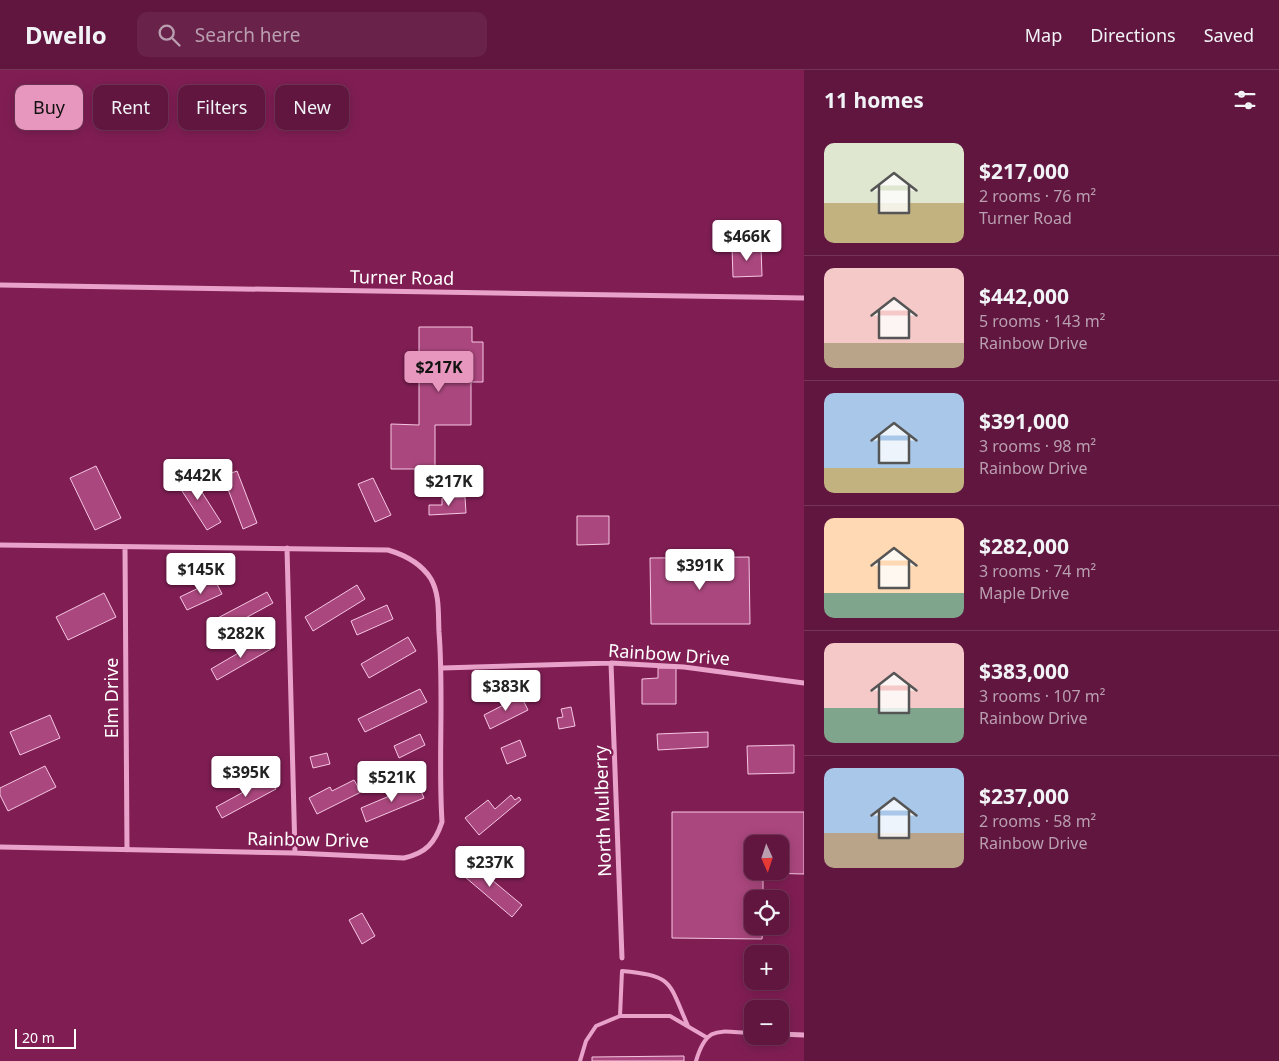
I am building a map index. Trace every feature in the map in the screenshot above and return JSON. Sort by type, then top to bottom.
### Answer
[{"type":"street","name":"Turner Road","points":[[0,285],[804,298]]},
{"type":"street","name":"Rainbow Drive","points":[[0,545],[388,550],[405,555],[419,565],[430,579],[437,595],[442,668],[442,822],[434,842],[419,854],[404,858],[295,853],[0,847]]},
{"type":"street","name":"Elm Drive","points":[[125,547],[127,850]]},
{"type":"street","points":[[287,548],[295,853]]},
{"type":"street","name":"Rainbow Drive","points":[[442,668],[611,663],[684,667],[804,683]]},
{"type":"street","name":"North Mulberry","points":[[611,663],[622,958]]},
{"type":"street","points":[[789,1035],[804,1036]]},
{"type":"lane","points":[[620,1016],[622,971],[644,973],[657,975],[672,988],[688,1026]]},
{"type":"lane","points":[[580,1061],[586,1041],[596,1026],[620,1016],[670,1016],[706,1037]]},
{"type":"lane","points":[[696,1061],[706,1037],[719,1032],[744,1033]]},
{"type":"building","points":[[732,247],[761,247],[762,276],[733,277]]},
{"type":"building","points":[[419,327],[472,327],[472,342],[483,342],[483,382],[471,382],[471,425],[435,425],[435,469],[391,469],[391,424],[419,425]]},
{"type":"building","points":[[96,466],[121,518],[95,530],[70,478]]},
{"type":"building","points":[[237,471],[257,523],[243,529],[223,476]]},
{"type":"building","points":[[189,472],[221,522],[207,530],[175,480]]},
{"type":"building","points":[[373,478],[391,515],[375,522],[358,484]]},
{"type":"building","points":[[465,497],[466,513],[429,515],[429,505],[442,505],[442,498]]},
{"type":"building","points":[[577,516],[609,516],[609,544],[577,545]]},
{"type":"building","points":[[749,557],[750,624],[651,624],[650,558]]},
{"type":"building","points":[[215,580],[222,594],[187,610],[180,597]]},
{"type":"building","points":[[357,585],[365,599],[313,631],[305,617]]},
{"type":"building","points":[[267,592],[273,603],[218,633],[212,621]]},
{"type":"building","points":[[104,593],[116,617],[68,640],[56,617]]},
{"type":"building","points":[[387,605],[393,619],[357,635],[351,621]]},
{"type":"building","points":[[408,637],[416,651],[369,678],[361,664]]},
{"type":"building","points":[[264,638],[271,649],[217,680],[211,669]]},
{"type":"building","points":[[658,668],[676,668],[676,704],[642,704],[642,679],[658,678]]},
{"type":"building","points":[[420,689],[427,702],[365,732],[358,719]]},
{"type":"building","points":[[521,696],[528,710],[490,729],[484,715]]},
{"type":"building","points":[[571,707],[575,726],[559,729],[557,718],[563,717],[561,709]]},
{"type":"building","points":[[50,715],[60,738],[20,755],[10,732]]},
{"type":"building","points":[[708,732],[708,747],[658,750],[657,734]]},
{"type":"building","points":[[420,734],[425,745],[399,758],[394,746]]},
{"type":"building","points":[[520,740],[526,756],[507,764],[501,748]]},
{"type":"building","points":[[794,745],[794,773],[748,774],[747,746]]},
{"type":"building","points":[[327,753],[330,764],[313,768],[310,757]]},
{"type":"building","points":[[45,766],[56,787],[8,811],[0,795],[0,788]]},
{"type":"building","points":[[269,778],[276,789],[222,818],[216,807]]},
{"type":"building","points":[[354,780],[361,792],[317,814],[309,798],[330,787],[332,791]]},
{"type":"building","points":[[418,784],[424,798],[366,822],[361,808]]},
{"type":"building","points":[[511,795],[515,800],[519,797],[521,800],[479,835],[465,818],[488,800],[495,809]]},
{"type":"building","points":[[672,812],[804,812],[804,874],[789,874],[789,835],[744,835],[744,880],[763,880],[763,890],[744,890],[744,935],[762,935],[762,939],[672,938]]},
{"type":"building","points":[[468,860],[522,905],[512,917],[458,871]]},
{"type":"building","points":[[362,913],[375,936],[362,944],[349,920]]},
{"type":"building","points":[[684,1056],[684,1061],[592,1061],[592,1057]]}]
